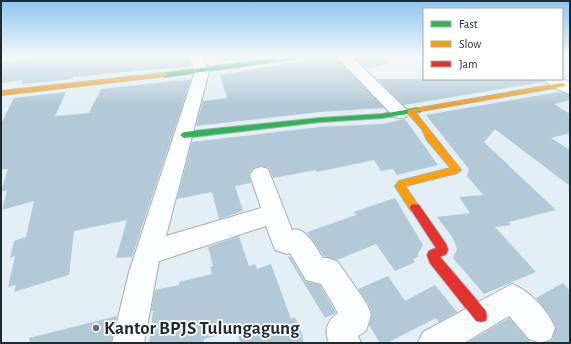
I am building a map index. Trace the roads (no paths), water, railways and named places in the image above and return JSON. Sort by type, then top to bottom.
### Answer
[{"type":"street","points":[[1,93],[137,73]]},
{"type":"street","points":[[128,343],[149,253],[184,135],[197,73]]},
{"type":"street","points":[[361,73],[405,113],[425,128],[430,138],[457,170],[402,183],[400,186],[442,248],[442,250],[433,255],[434,259],[481,316]]},
{"type":"street","points":[[184,135],[320,120],[405,113],[562,84]]},
{"type":"street","points":[[260,175],[284,242],[287,243],[296,240],[316,271],[328,271],[354,312],[355,320],[343,326],[341,330],[342,336],[346,343]]},
{"type":"street","points":[[149,253],[274,214]]},
{"type":"street","points":[[434,343],[512,298],[540,328]]},
{"type":"place","name":"Kantor BPJS Tulungagung","points":[[96,328]]}]
